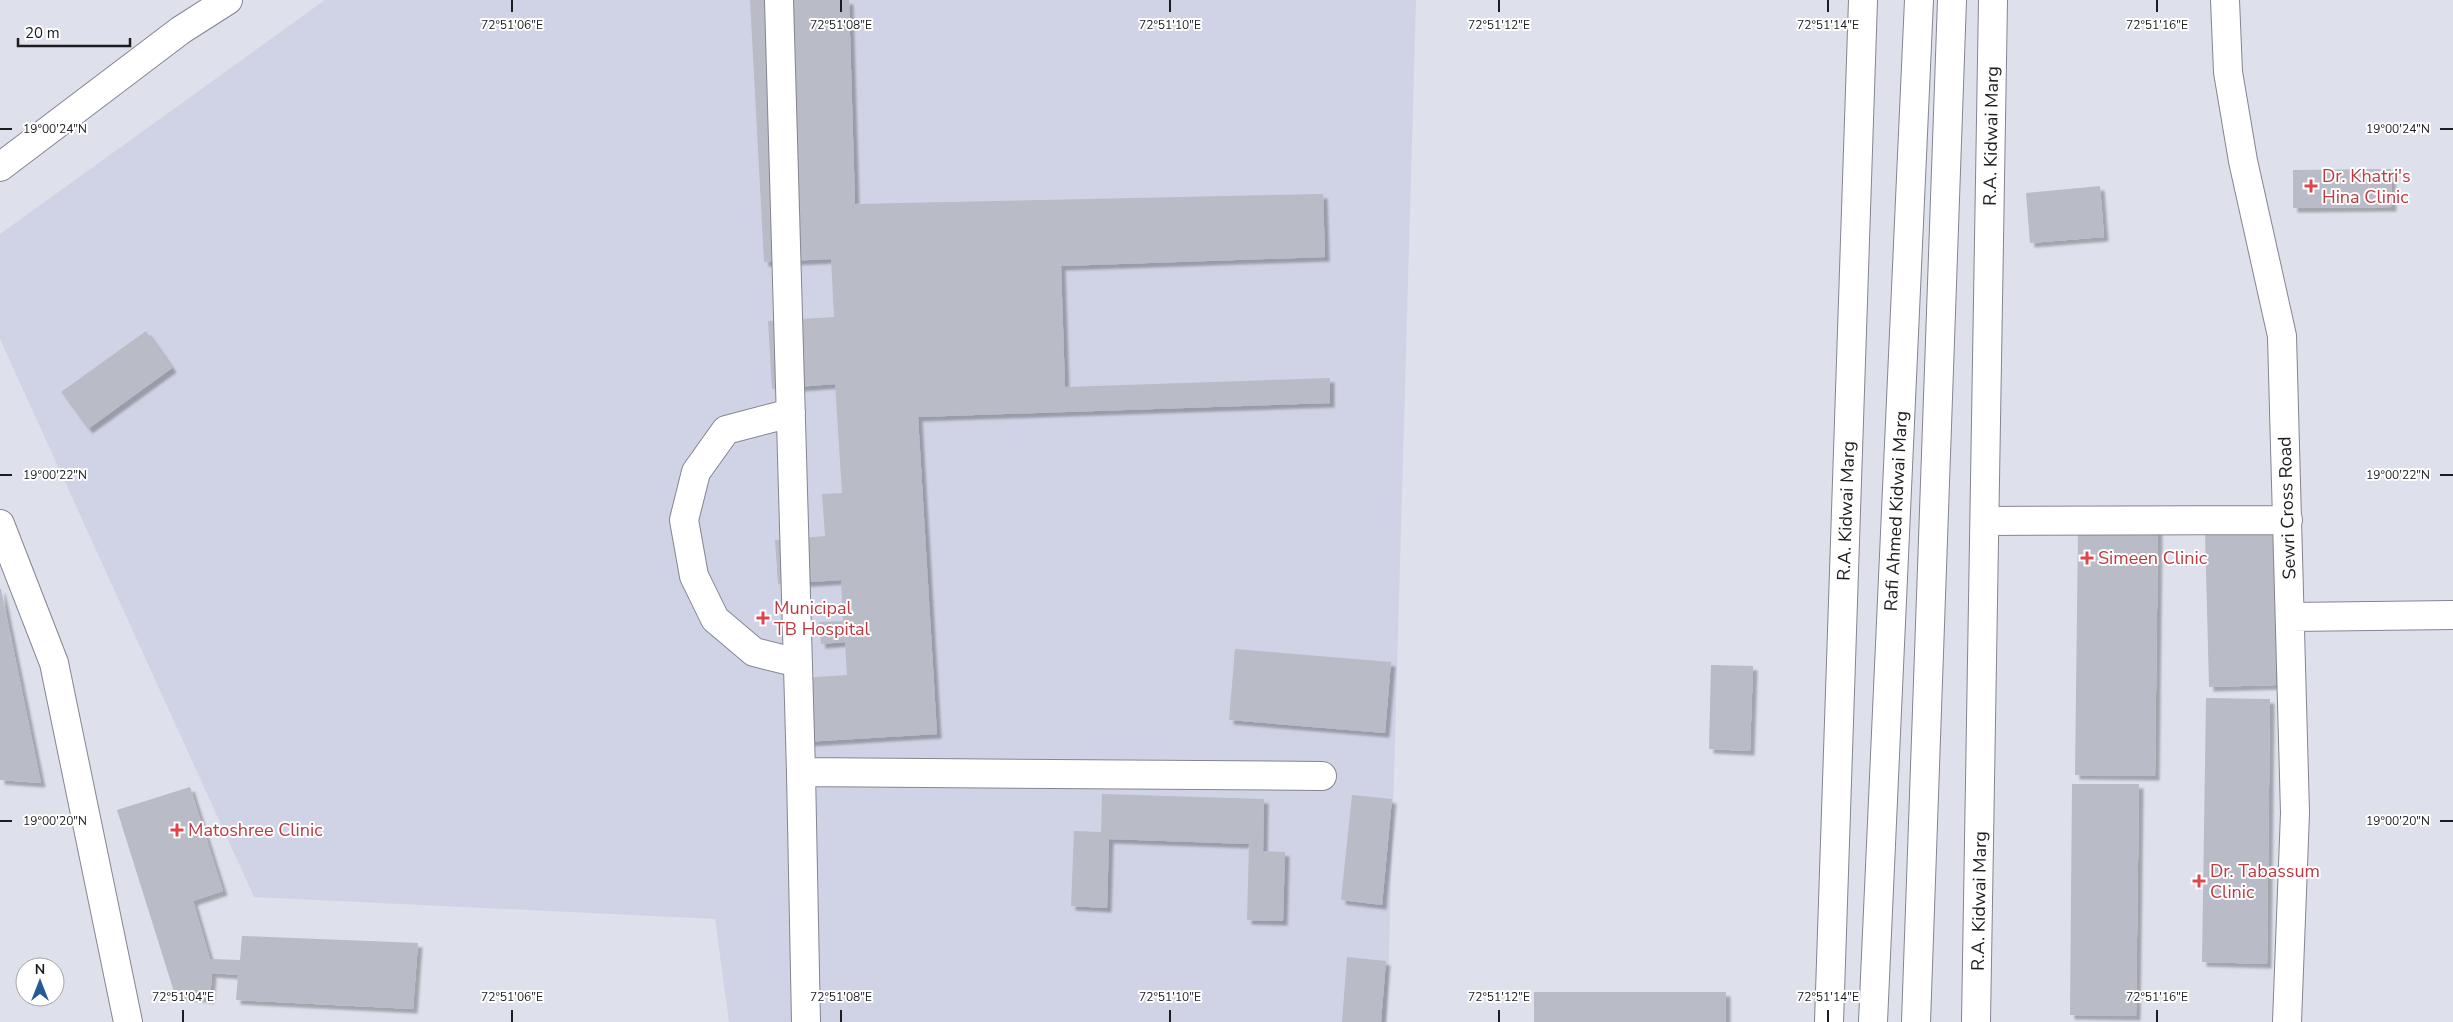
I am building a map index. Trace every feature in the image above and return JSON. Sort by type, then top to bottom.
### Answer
[{"type":"street","points":[[0,167],[181,30],[228,0]]},
{"type":"street","points":[[779,0],[801,772],[806,1022]]},
{"type":"street","name":"R.A. Kidwai Marg","points":[[1829,1022],[1863,0]]},
{"type":"street","name":"Rafi Ahmed Kidwai Marg","points":[[1873,1022],[1919,0]]},
{"type":"street","points":[[1916,1022],[1952,0]]},
{"type":"street","name":"R.A. Kidwai Marg","points":[[1976,1022],[1993,0]]},
{"type":"street","name":"Sewri Cross Road","points":[[2225,0],[2228,72],[2242,161],[2282,336],[2295,813],[2286,1022]]},
{"type":"street","points":[[791,413],[726,430],[696,472],[684,520],[694,576],[715,619],[754,652],[798,664]]},
{"type":"street","points":[[1985,521],[2288,520]]},
{"type":"street","points":[[0,524],[54,664],[128,1022]]},
{"type":"street","points":[[2290,617],[2453,615]]},
{"type":"street","points":[[801,772],[1322,776]]},
{"type":"shaded area","name":"Municipal TB Hospital","points":[[325,0],[1416,0],[1387,1022],[729,1022],[715,919],[254,897],[0,339],[0,234]]},
{"type":"building","points":[[750,0],[849,0],[855,204],[1323,194],[1325,257],[1061,266],[1065,387],[1330,378],[1330,403],[918,417],[937,734],[788,743],[784,679],[847,675],[845,642],[821,644],[819,622],[843,621],[841,580],[778,584],[775,540],[825,536],[822,494],[842,493],[835,384],[772,389],[768,321],[834,317],[831,259],[764,262]]},
{"type":"building","points":[[2391,169],[2392,207],[2293,208],[2293,170]]},
{"type":"building","points":[[2100,186],[2104,237],[2030,243],[2026,193]]},
{"type":"building","points":[[146,331],[172,368],[88,429],[61,392]]},
{"type":"building","points":[[2078,528],[2158,529],[2155,776],[2075,775]]},
{"type":"building","points":[[2273,529],[2276,685],[2209,687],[2205,531]]},
{"type":"building","points":[[1,589],[41,783],[0,780]]},
{"type":"building","points":[[1235,649],[1391,662],[1385,733],[1229,720]]},
{"type":"building","points":[[1711,665],[1753,666],[1750,751],[1709,749]]},
{"type":"building","points":[[2206,698],[2270,699],[2267,964],[2202,962]]},
{"type":"building","points":[[2072,784],[2139,784],[2136,1016],[2070,1015]]},
{"type":"building","points":[[190,787],[223,891],[193,901],[210,959],[240,960],[242,936],[418,943],[413,1009],[236,1000],[238,975],[212,973],[210,999],[175,995],[117,810]]},
{"type":"building","points":[[1102,794],[1264,799],[1263,851],[1285,852],[1283,921],[1247,920],[1249,844],[1109,839],[1107,908],[1071,906],[1074,831],[1101,832]]},
{"type":"building","points":[[1352,795],[1392,799],[1382,905],[1341,900]]},
{"type":"building","points":[[1347,957],[1386,961],[1381,1022],[1342,1022]]},
{"type":"building","points":[[1534,992],[1726,992],[1726,1022],[1534,1022]]},
{"type":"place","name":"Dr. Khatri's Hina Clinic","points":[[2311,186]]},
{"type":"place","name":"Simeen Clinic","points":[[2087,558]]},
{"type":"place","name":"Municipal TB Hospital","points":[[763,618]]},
{"type":"place","name":"Matoshree Clinic","points":[[177,830]]},
{"type":"place","name":"Dr. Tabassum Clinic","points":[[2199,881]]}]
